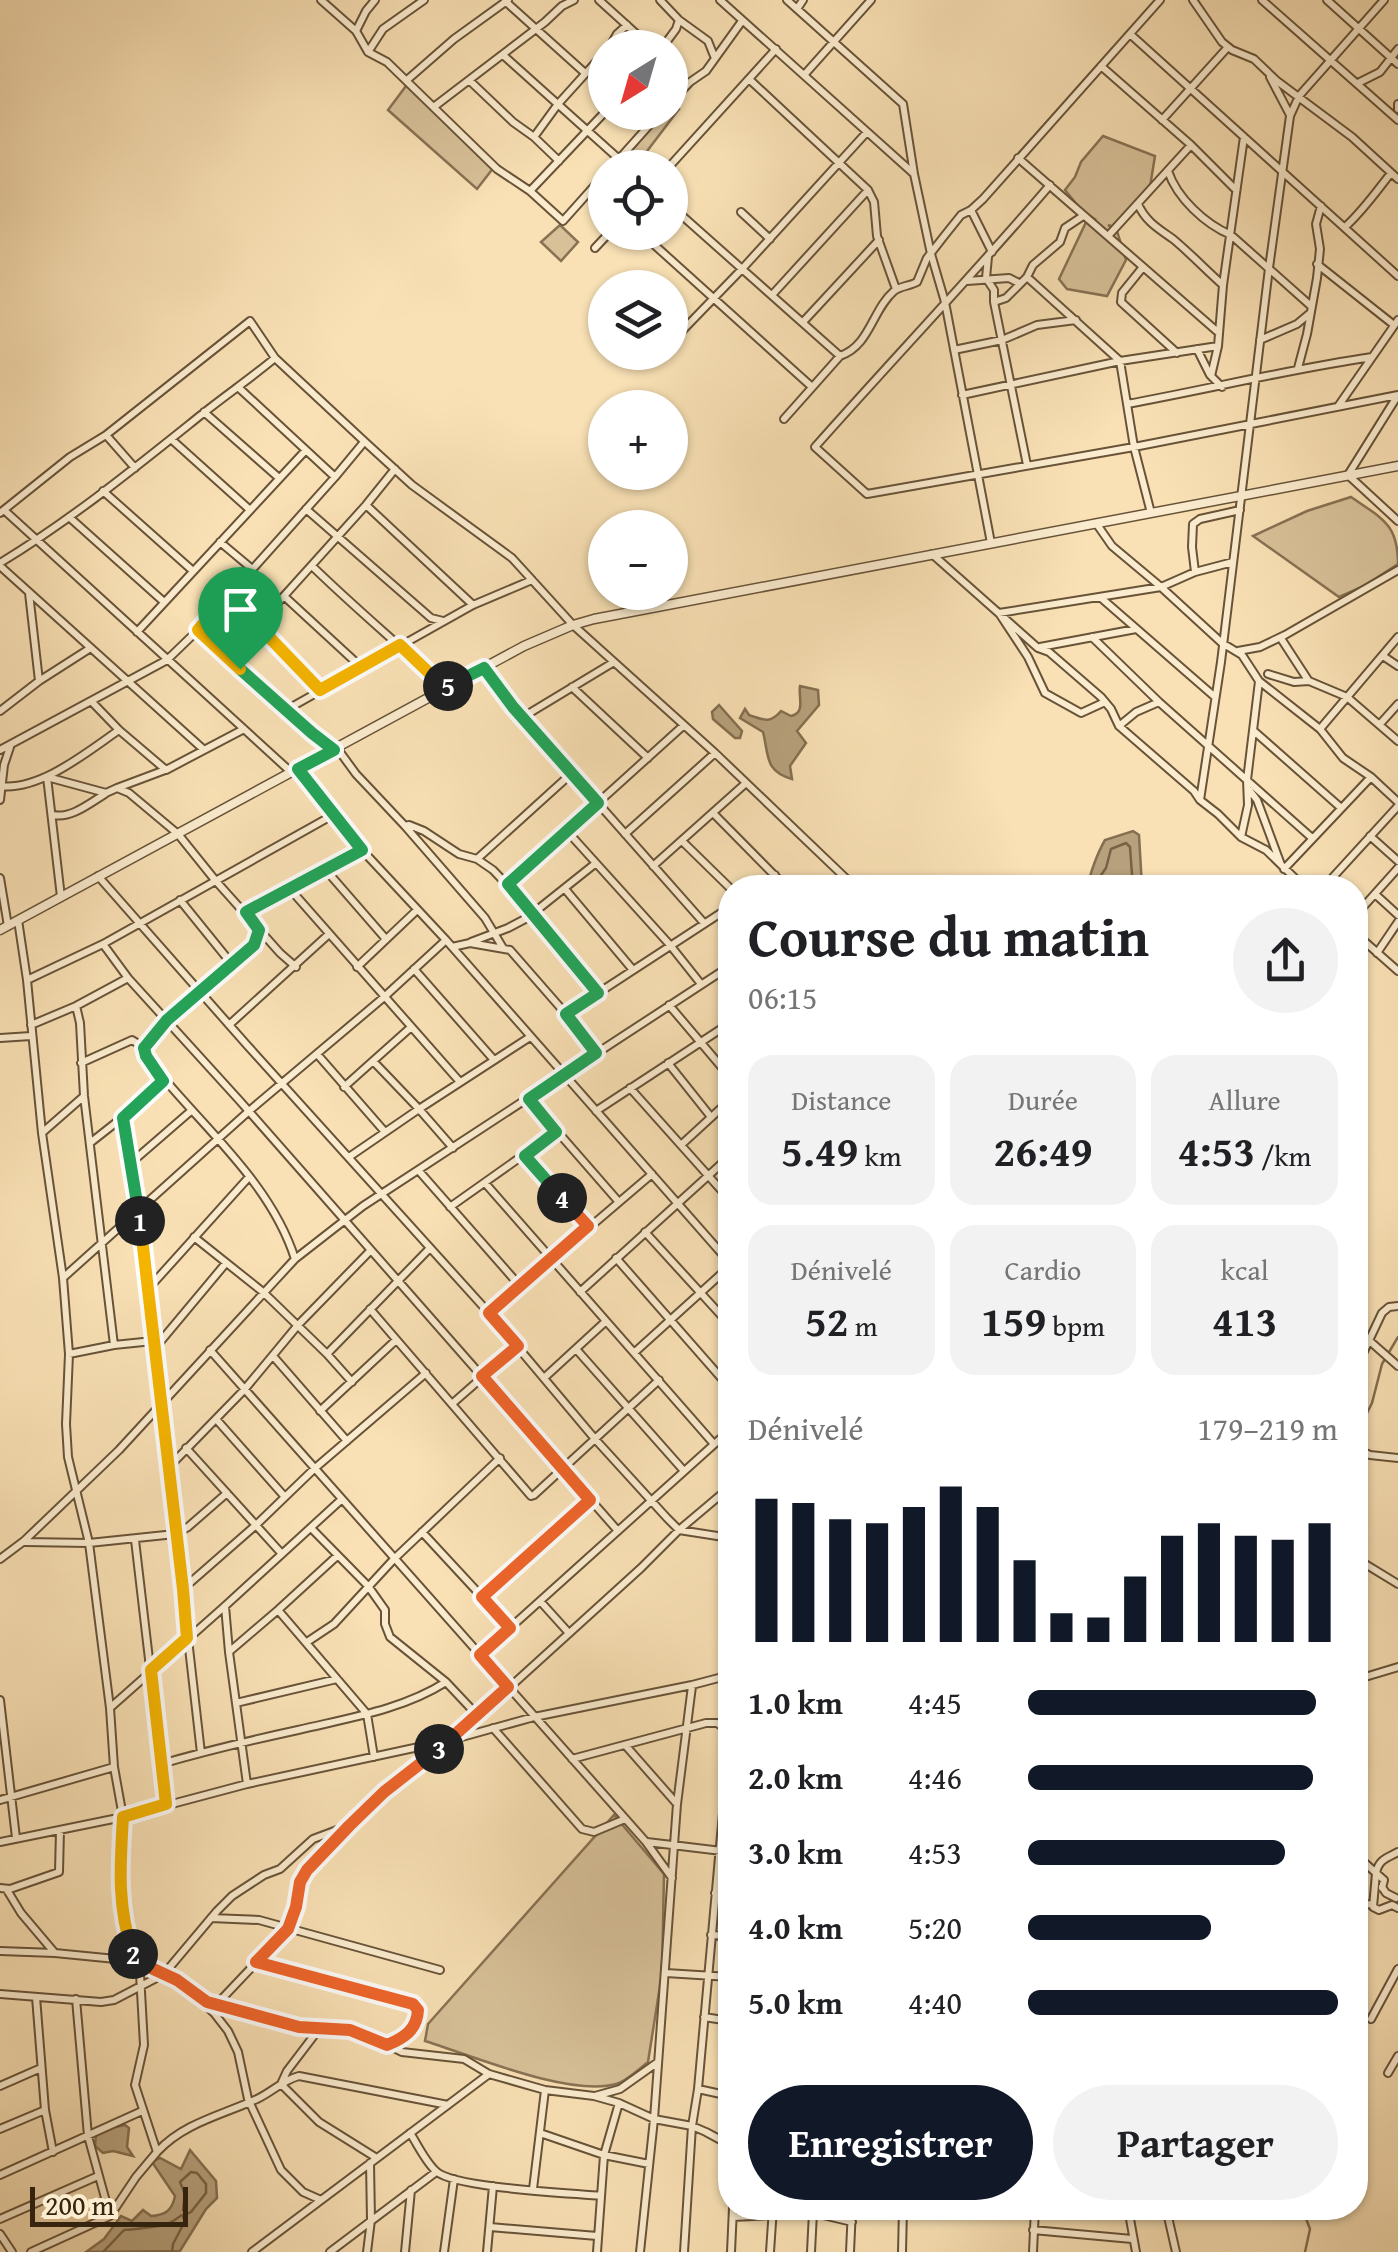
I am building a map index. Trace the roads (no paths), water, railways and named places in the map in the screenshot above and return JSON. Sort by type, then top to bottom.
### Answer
[{"type":"street","points":[[321,0],[356,31],[368,52],[387,62],[497,169],[530,191],[563,221],[588,193]]},
{"type":"street","points":[[356,31],[375,0]]},
{"type":"street","points":[[406,10],[408,0]]},
{"type":"street","points":[[368,52],[383,29],[424,0]]},
{"type":"street","points":[[407,80],[506,0],[585,73]]},
{"type":"street","points":[[435,106],[574,0]]},
{"type":"street","points":[[600,0],[632,30]]},
{"type":"street","points":[[660,0],[708,42],[715,57]]},
{"type":"street","points":[[720,0],[914,174]]},
{"type":"street","points":[[787,0],[903,104],[990,543]]},
{"type":"street","points":[[797,8],[803,0]]},
{"type":"street","points":[[805,74],[871,0]]},
{"type":"street","points":[[784,419],[840,356],[859,344],[896,288],[917,282],[931,254],[961,215],[971,210],[1160,0]]},
{"type":"street","points":[[1193,0],[1228,47],[1248,55],[1395,175],[1344,228]]},
{"type":"street","points":[[1262,0],[1398,120]]},
{"type":"street","points":[[1327,0],[1398,64]]},
{"type":"street","points":[[1200,800],[1290,116],[1299,96],[1384,0]]},
{"type":"street","points":[[675,30],[679,20]]},
{"type":"street","points":[[688,84],[706,70],[742,21]]},
{"type":"street","points":[[621,30],[627,25]]},
{"type":"street","points":[[1130,34],[1398,276]]},
{"type":"street","points":[[1162,120],[1228,47]]},
{"type":"street","points":[[684,150],[776,49]]},
{"type":"street","points":[[1356,84],[1375,77],[1398,49]]},
{"type":"street","points":[[502,55],[610,150]]},
{"type":"street","points":[[1101,66],[1236,190]]},
{"type":"street","points":[[534,137],[588,70]]},
{"type":"street","points":[[1267,72],[1290,116]]},
{"type":"street","points":[[748,79],[868,190],[874,202],[879,240],[896,288]]},
{"type":"street","points":[[469,80],[559,161]]},
{"type":"street","points":[[626,150],[645,130]]},
{"type":"street","points":[[530,191],[588,131]]},
{"type":"street","points":[[688,325],[866,132]]},
{"type":"street","points":[[1211,376],[1244,137]]},
{"type":"street","points":[[1108,236],[1191,145]]},
{"type":"street","points":[[1018,158],[1219,333]]},
{"type":"street","points":[[1168,171],[1186,200],[1216,227],[1232,235],[1295,291],[1310,310]]},
{"type":"street","points":[[1050,185],[815,447],[867,494],[1398,395]]},
{"type":"street","points":[[772,296],[868,190]]},
{"type":"street","points":[[1138,204],[1157,229],[1222,285]]},
{"type":"street","points":[[1298,368],[1320,250],[1316,224],[1321,206]]},
{"type":"street","points":[[971,210],[990,255],[986,278],[994,290],[1027,465]]},
{"type":"street","points":[[740,212],[770,239]]},
{"type":"street","points":[[994,302],[1003,301],[1060,242],[1065,228],[1084,216]]},
{"type":"street","points":[[688,221],[840,356]]},
{"type":"street","points":[[803,322],[879,240]]},
{"type":"street","points":[[660,250],[812,387]]},
{"type":"street","points":[[1317,264],[1396,322],[1338,406]]},
{"type":"street","points":[[1143,267],[1122,292],[1121,302],[1178,352]]},
{"type":"street","points":[[1027,277],[1120,361],[1134,446],[1152,513]]},
{"type":"street","points":[[966,280],[1008,278],[1019,283]]},
{"type":"street","points":[[1267,284],[1295,291]]},
{"type":"street","points":[[1260,340],[1297,324],[1310,310]]},
{"type":"street","points":[[954,350],[1002,340],[1037,325],[1076,320]]},
{"type":"street","points":[[718,1251],[294,771],[2,512],[250,321],[275,358],[434,502],[512,558],[573,625],[715,752],[842,875]]},
{"type":"street","points":[[1297,324],[1308,326]]},
{"type":"street","points":[[962,395],[1120,361],[1218,346]]},
{"type":"street","points":[[1197,349],[1211,376],[1222,386]]},
{"type":"street","points":[[1128,404],[1298,368],[1372,357]]},
{"type":"street","points":[[203,748],[0,564],[103,492],[275,358]]},
{"type":"street","points":[[238,388],[336,477]]},
{"type":"street","points":[[1348,475],[1398,395]]},
{"type":"street","points":[[204,412],[279,478]]},
{"type":"street","points":[[106,435],[135,468]]},
{"type":"street","points":[[172,440],[250,510]]},
{"type":"street","points":[[0,750],[167,660],[336,477],[364,441]]},
{"type":"street","points":[[137,632],[305,451]]},
{"type":"street","points":[[0,878],[4,928],[445,688],[573,625],[1398,466]]},
{"type":"street","points":[[257,626],[395,469]]},
{"type":"street","points":[[1348,475],[1398,521]]},
{"type":"street","points":[[103,492],[193,571]]},
{"type":"street","points":[[366,505],[473,605]]},
{"type":"street","points":[[306,509],[430,618],[444,622]]},
{"type":"street","points":[[1195,572],[1195,522],[1240,510]]},
{"type":"street","points":[[69,517],[164,602]]},
{"type":"street","points":[[1096,523],[1112,546],[1222,644],[1237,651],[1260,681],[1320,728],[1343,758],[1370,776],[1398,804],[1335,875]]},
{"type":"street","points":[[220,542],[251,568]]},
{"type":"street","points":[[931,554],[1106,702],[1120,726],[1241,837],[1266,850],[1291,875]]},
{"type":"street","points":[[999,613],[1161,587],[1195,572],[1233,562]]},
{"type":"street","points":[[312,566],[445,688]]},
{"type":"street","points":[[1237,651],[1273,641],[1398,570]]},
{"type":"street","points":[[286,710],[473,605],[533,579]]},
{"type":"street","points":[[29,593],[39,681]]},
{"type":"street","points":[[1099,596],[1215,698]]},
{"type":"street","points":[[285,597],[361,667]]},
{"type":"street","points":[[224,600],[257,626],[320,690]]},
{"type":"street","points":[[999,613],[1028,657],[1046,694],[1081,713],[1106,702]]},
{"type":"street","points":[[429,630],[430,618]]},
{"type":"street","points":[[1038,648],[1138,629]]},
{"type":"street","points":[[198,630],[335,749],[459,886],[504,948]]},
{"type":"street","points":[[1092,637],[1312,838]]},
{"type":"street","points":[[1320,728],[1398,637]]},
{"type":"street","points":[[1282,640],[1309,681]]},
{"type":"street","points":[[0,710],[90,648]]},
{"type":"street","points":[[1383,656],[1398,666]]},
{"type":"street","points":[[522,717],[614,662]]},
{"type":"street","points":[[484,668],[522,717],[704,923]]},
{"type":"street","points":[[1268,674],[1294,682],[1309,681],[1348,697],[1398,741]]},
{"type":"street","points":[[1241,837],[1260,681]]},
{"type":"street","points":[[572,687],[648,758]]},
{"type":"street","points":[[92,702],[166,770]]},
{"type":"street","points":[[1120,726],[1136,712],[1159,702]]},
{"type":"street","points":[[1380,724],[1398,704]]},
{"type":"street","points":[[508,884],[684,725]]},
{"type":"street","points":[[53,815],[61,817],[75,812],[106,793],[166,770],[244,728]]},
{"type":"street","points":[[2,786],[15,787],[48,777],[120,730]]},
{"type":"street","points":[[1254,731],[1340,807]]},
{"type":"street","points":[[0,800],[4,765],[11,746]]},
{"type":"street","points":[[625,834],[715,752]]},
{"type":"street","points":[[476,859],[572,772]]},
{"type":"street","points":[[1283,868],[1370,776]]},
{"type":"street","points":[[48,777],[106,793]]},
{"type":"street","points":[[48,777],[61,897]]},
{"type":"street","points":[[653,866],[746,783]]},
{"type":"street","points":[[1194,791],[1202,785]]},
{"type":"street","points":[[117,788],[178,834],[259,930],[296,967]]},
{"type":"street","points":[[1249,790],[1257,800],[1283,868]]},
{"type":"street","points":[[713,814],[775,875]]},
{"type":"street","points":[[27,980],[103,944],[333,815]]},
{"type":"street","points":[[405,826],[415,827],[459,854],[476,859],[508,884],[598,993]]},
{"type":"street","points":[[567,831],[701,984]]},
{"type":"street","points":[[1368,902],[1398,864],[1370,836]]},
{"type":"street","points":[[682,841],[718,876]]},
{"type":"street","points":[[246,912],[362,850]]},
{"type":"street","points":[[470,943],[534,914],[596,863]]},
{"type":"street","points":[[325,870],[385,938]]},
{"type":"street","points":[[98,876],[489,1313],[652,1502],[680,1530],[718,1536]]},
{"type":"street","points":[[290,889],[460,1082]]},
{"type":"street","points":[[565,889],[633,970]]},
{"type":"street","points":[[1375,894],[1398,918],[1378,953]]},
{"type":"street","points":[[180,900],[231,963]]},
{"type":"street","points":[[357,967],[417,910]]},
{"type":"street","points":[[566,1014],[718,914]]},
{"type":"street","points":[[18,920],[63,1278],[69,1354],[68,1457],[90,1543],[123,1817],[121,1911],[140,1986],[144,2045],[135,2084],[157,2152]]},
{"type":"street","points":[[144,1048],[167,1020],[254,945],[259,930]]},
{"type":"street","points":[[229,1025],[329,934]]},
{"type":"street","points":[[63,1278],[248,1111],[414,968],[449,944],[470,943],[512,952],[596,1053]]},
{"type":"street","points":[[103,944],[128,978],[618,1531]]},
{"type":"street","points":[[1368,944],[1398,971]]},
{"type":"street","points":[[414,968],[494,1060]]},
{"type":"street","points":[[0,1560],[24,1542],[162,1406],[294,1259],[344,1220],[718,973]]},
{"type":"street","points":[[31,1025],[128,978]]},
{"type":"street","points":[[669,1004],[718,1063]]},
{"type":"street","points":[[76,1006],[114,1345]]},
{"type":"street","points":[[344,1086],[410,1028]]},
{"type":"street","points":[[596,1111],[718,1031]]},
{"type":"street","points":[[0,1038],[31,1036]]},
{"type":"street","points":[[350,1158],[530,1037]]},
{"type":"street","points":[[82,1063],[132,1040],[144,1048],[163,1081],[218,1138],[248,1177],[285,1230],[294,1259]]},
{"type":"street","points":[[316,1054],[384,1132]]},
{"type":"street","points":[[373,1061],[453,1148]]},
{"type":"street","points":[[668,1063],[710,1117]]},
{"type":"street","points":[[90,1143],[163,1081]]},
{"type":"street","points":[[630,1088],[718,1186]]},
{"type":"street","points":[[42,1133],[84,1096]]},
{"type":"street","points":[[529,1099],[618,1201]]},
{"type":"street","points":[[132,1162],[192,1110]]},
{"type":"street","points":[[682,1144],[718,1110]]},
{"type":"street","points":[[123,1118],[132,1162],[162,1406],[200,1753]]},
{"type":"street","points":[[450,1207],[556,1132]]},
{"type":"street","points":[[525,1156],[588,1226]]},
{"type":"street","points":[[580,1292],[718,1166]]},
{"type":"street","points":[[419,1171],[520,1286]]},
{"type":"street","points":[[489,1313],[652,1174]]},
{"type":"street","points":[[147,1290],[248,1177]]},
{"type":"street","points":[[485,1183],[714,1444]]},
{"type":"street","points":[[645,1232],[718,1312]]},
{"type":"street","points":[[194,1237],[263,1292],[352,1382]]},
{"type":"street","points":[[328,1354],[430,1248]]},
{"type":"street","points":[[168,1468],[370,1251]]},
{"type":"street","points":[[616,1258],[718,1371]]},
{"type":"street","points":[[69,1354],[114,1345],[154,1345],[226,1263]]},
{"type":"street","points":[[635,1352],[718,1276]]},
{"type":"street","points":[[1398,1306],[1385,1309],[1368,1340],[1398,1366]]},
{"type":"street","points":[[370,1309],[531,1496],[659,1380]]},
{"type":"street","points":[[544,1378],[606,1321]]},
{"type":"street","points":[[320,1411],[396,1340]]},
{"type":"street","points":[[453,1403],[518,1346]]},
{"type":"street","points":[[576,1349],[684,1471]]},
{"type":"street","points":[[210,1350],[625,1818],[672,1878]]},
{"type":"street","points":[[273,1356],[347,1441]]},
{"type":"street","points":[[183,1589],[426,1373]]},
{"type":"street","points":[[216,1419],[285,1497]]},
{"type":"street","points":[[480,1655],[718,1440]]},
{"type":"street","points":[[186,1448],[282,1554]]},
{"type":"street","points":[[1368,1454],[1398,1458]]},
{"type":"street","points":[[307,1642],[334,1624],[394,1559],[500,1458]]},
{"type":"street","points":[[24,1542],[90,1543],[175,1534],[227,1492]]},
{"type":"street","points":[[216,2006],[288,1929],[304,1875],[349,1826],[384,1792],[478,1716],[718,1497]]},
{"type":"street","points":[[110,1708],[342,1499]]},
{"type":"street","points":[[482,1597],[590,1500]]},
{"type":"street","points":[[310,1528],[368,1586],[384,1610],[390,1637],[446,1682],[478,1716]]},
{"type":"street","points":[[422,1532],[510,1628]]},
{"type":"street","points":[[134,1540],[166,1804]]},
{"type":"street","points":[[229,1652],[336,1556]]},
{"type":"street","points":[[1368,1565],[1398,1584]]},
{"type":"street","points":[[540,1601],[568,1632]]},
{"type":"street","points":[[226,1606],[247,1784]]},
{"type":"street","points":[[278,1610],[367,1714],[374,1756]]},
{"type":"street","points":[[1368,1676],[1398,1668]]},
{"type":"street","points":[[236,1703],[337,1678]]},
{"type":"street","points":[[0,1842],[123,1817],[534,1717],[718,1678]]},
{"type":"street","points":[[161,1764],[367,1714],[421,1697],[446,1682]]},
{"type":"street","points":[[640,2252],[654,2119],[677,1804],[692,1685]]},
{"type":"street","points":[[0,1700],[2,1757],[16,1838]]},
{"type":"street","points":[[572,1759],[718,1724]]},
{"type":"street","points":[[493,1728],[582,1829],[594,1832],[625,1818]]},
{"type":"street","points":[[626,1746],[677,1804]]},
{"type":"street","points":[[0,1800],[114,1767]]},
{"type":"street","points":[[0,1994],[109,2002],[164,1974],[232,1896],[280,1869],[318,1836],[349,1826]]},
{"type":"street","points":[[55,1953],[3,1889],[58,1872],[60,1830]]},
{"type":"street","points":[[646,1842],[718,1852]]},
{"type":"street","points":[[1376,1873],[1385,1857],[1398,1852]]},
{"type":"street","points":[[684,2252],[718,1862]]},
{"type":"street","points":[[1368,1866],[1376,1873],[1380,1886],[1396,1901],[1379,1910],[1368,1904]]},
{"type":"street","points":[[1372,1904],[1380,1886]]},
{"type":"street","points":[[211,1918],[259,1920],[440,1970]]},
{"type":"street","points":[[711,1935],[718,1935]]},
{"type":"street","points":[[0,1951],[136,1961],[177,1980],[200,1998],[228,2030],[238,2052],[250,2102],[282,2170],[303,2192],[321,2200]]},
{"type":"street","points":[[256,1962],[416,2006],[416,2024],[406,2035],[387,2045]]},
{"type":"street","points":[[1372,2019],[1398,1968]]},
{"type":"street","points":[[666,1973],[718,1976]]},
{"type":"street","points":[[36,1997],[45,2110],[53,2152]]},
{"type":"street","points":[[200,1998],[216,2006],[299,2027],[350,2030],[402,2052],[464,2059],[489,2074],[545,2090],[594,2096],[654,2119],[692,2126],[718,2139]]},
{"type":"street","points":[[76,1999],[88,2136],[110,2216]]},
{"type":"street","points":[[704,2017],[718,2019]]},
{"type":"street","points":[[281,2084],[320,2028]]},
{"type":"street","points":[[1388,2073],[1398,2056]]},
{"type":"street","points":[[594,2096],[620,2090],[658,2062]]},
{"type":"street","points":[[0,2086],[41,2068]]},
{"type":"street","points":[[252,2252],[489,2074]]},
{"type":"street","points":[[30,2252],[110,2216],[157,2152],[182,2131],[250,2102],[293,2077],[304,2075],[448,2105]]},
{"type":"street","points":[[281,2084],[319,2122],[373,2160]]},
{"type":"street","points":[[698,2089],[718,2093]]},
{"type":"street","points":[[534,2189],[545,2090]]},
{"type":"street","points":[[597,2252],[604,2155],[619,2104]]},
{"type":"street","points":[[0,2129],[45,2110]]},
{"type":"street","points":[[0,2175],[142,2111]]},
{"type":"street","points":[[540,2133],[604,2155],[649,2164]]},
{"type":"street","points":[[410,2134],[436,2172],[454,2180],[601,2196]]},
{"type":"street","points":[[367,2252],[373,2160]]},
{"type":"street","points":[[330,2252],[436,2172]]},
{"type":"street","points":[[0,2220],[98,2176]]},
{"type":"street","points":[[444,2252],[454,2180]]},
{"type":"street","points":[[488,2252],[493,2186]]},
{"type":"street","points":[[405,2252],[412,2190]]},
{"type":"street","points":[[731,2252],[733,2220]]},
{"type":"street","points":[[770,2252],[772,2220]]},
{"type":"street","points":[[810,2252],[812,2220]]},
{"type":"street","points":[[844,2220],[852,2222],[850,2252]]},
{"type":"street","points":[[902,2252],[903,2220]]},
{"type":"street","points":[[1033,2252],[1034,2220]]},
{"type":"street","points":[[1131,2220],[1136,2252]]},
{"type":"street","points":[[1169,2220],[1176,2252]]},
{"type":"street","points":[[490,2226],[598,2236]]},
{"type":"street","points":[[1034,2230],[1132,2239]]},
{"type":"street","points":[[0,2234],[12,2252]]},
{"type":"water","points":[[800,686],[818,690],[819,705],[797,731],[806,743],[790,766],[792,779],[772,767],[763,732],[740,718],[745,709],[749,715],[766,720],[781,711],[796,714],[800,708]]},
{"type":"water","points":[[719,705],[742,731],[740,738],[713,719],[712,712]]},
{"type":"water","points":[[1133,831],[1139,835],[1141,875],[1091,875],[1105,840]]},
{"type":"water","points":[[125,2125],[129,2128],[127,2147],[133,2156],[103,2153],[95,2146],[96,2133]]},
{"type":"water","points":[[190,2150],[216,2181],[217,2198],[180,2251],[86,2252],[104,2239],[121,2216],[132,2221],[143,2210],[151,2216],[170,2209],[175,2196],[152,2162],[160,2158],[181,2169]]},
{"type":"waterway","points":[[1368,1411],[1382,1364],[1398,1337]]},
{"type":"waterway","points":[[1305,2252],[1310,2229],[1307,2220]]}]
